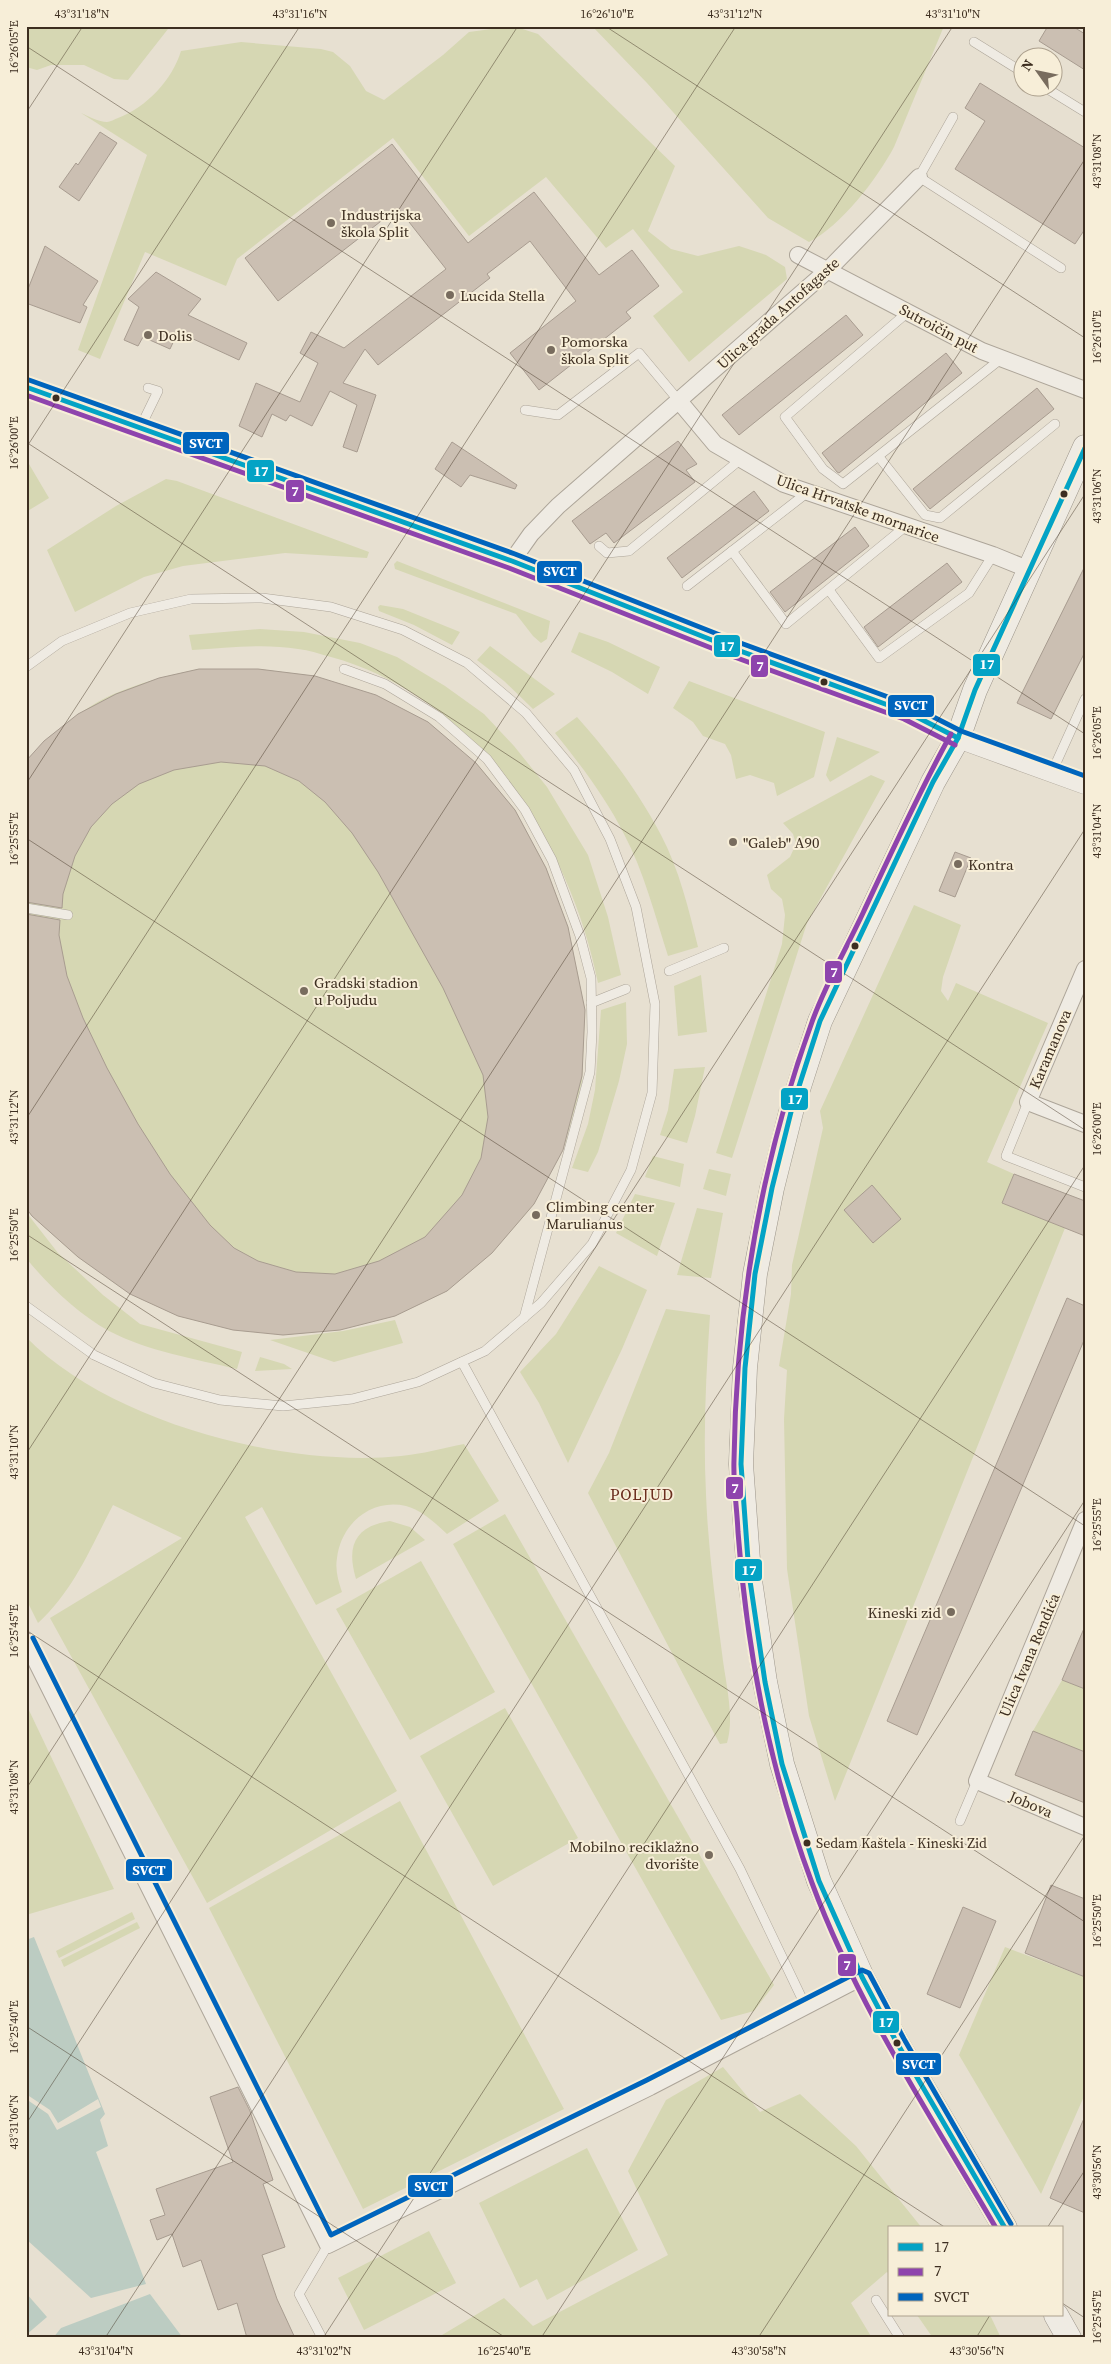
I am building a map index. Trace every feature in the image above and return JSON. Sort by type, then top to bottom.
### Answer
[{"type":"main road","points":[[1004,2226],[897,2042],[862,1977],[819,1881],[782,1764],[765,1682],[749,1574],[741,1464],[745,1368],[755,1274],[772,1188],[792,1108],[820,1021],[933,782],[958,738],[975,690],[1085,446]]},
{"type":"main road","points":[[1057,2316],[1069,2338]]},
{"type":"street","name":"Ulica grada Antofagaste","points":[[512,561],[531,534],[558,506],[828,270],[919,177]]},
{"type":"street","name":"Sutroičin put","points":[[798,255],[982,351],[1085,390]]},
{"type":"street","points":[[26,387],[512,561],[732,648],[906,712],[958,738],[1085,784]]},
{"type":"street","name":"Ulica Hrvatske mornarice","points":[[679,400],[715,444],[784,484],[993,555],[1030,570]]},
{"type":"street","name":"Karamanova","points":[[1085,969],[1028,1102],[1085,1124]]},
{"type":"street","name":"Ulica Ivana Rendića","points":[[977,1781],[1084,1527]]},
{"type":"street","points":[[26,1641],[328,2244],[650,2087],[862,1977]]},
{"type":"street","name":"Jobova","points":[[977,1781],[1085,1828]]},
{"type":"lane","points":[[974,42],[1014,67]]},
{"type":"lane","points":[[1062,98],[1085,112]]},
{"type":"lane","points":[[953,117],[919,177],[1061,268]]},
{"type":"lane","points":[[908,312],[785,417],[823,469],[843,484],[1002,358]]},
{"type":"lane","points":[[525,410],[558,415],[639,353],[679,400]]},
{"type":"lane","points":[[140,428],[158,392],[148,388]]},
{"type":"lane","points":[[879,457],[925,515],[940,518],[1055,424]]},
{"type":"lane","points":[[599,546],[607,553],[629,551],[741,459]]},
{"type":"lane","points":[[687,586],[808,492]]},
{"type":"lane","points":[[732,551],[786,624],[906,526]]},
{"type":"lane","points":[[829,590],[879,658],[969,593],[993,555]]},
{"type":"lane","points":[[26,667],[62,641],[130,613],[191,599],[262,598],[331,607],[403,630],[467,663],[526,713],[574,770],[610,839],[636,907],[655,1004],[652,1093],[631,1170],[592,1244],[542,1303],[485,1351],[418,1382],[352,1399],[283,1406],[220,1400],[154,1383],[94,1355],[26,1306]]},
{"type":"lane","points":[[344,670],[385,684],[439,717],[492,766],[524,810],[552,860],[580,936],[590,978],[590,1072],[524,1318]]},
{"type":"lane","points":[[1052,772],[1085,699]]},
{"type":"lane","points":[[26,908],[68,915]]},
{"type":"lane","points":[[669,971],[724,948]]},
{"type":"lane","points":[[591,1003],[626,989]]},
{"type":"lane","name":"Karamanova","points":[[1028,1102],[1006,1156],[1085,1187]]},
{"type":"lane","points":[[462,1362],[740,1869],[806,2007]]},
{"type":"lane","points":[[960,1821],[977,1781]]},
{"type":"lane","points":[[322,2338],[299,2294],[328,2244]]},
{"type":"lane","points":[[876,2300],[900,2338]]},
{"type":"green space","points":[[31,26],[172,26],[128,80],[114,79],[84,65],[51,65],[37,70],[26,67],[26,33]]},
{"type":"green space","points":[[513,26],[538,34],[675,166],[648,231],[671,249],[698,256],[739,246],[766,255],[785,267],[787,279],[689,362],[653,316],[683,292],[633,229],[606,248],[546,177],[469,236],[393,138],[237,259],[226,286],[145,252],[100,359],[78,350],[147,155],[81,113],[94,119],[110,122],[139,107],[157,91],[177,62],[181,51],[241,42],[321,49],[333,52],[350,66],[366,91],[384,100],[443,55],[469,32]]},
{"type":"green space","points":[[592,26],[944,26],[887,160],[868,187],[845,213],[821,235],[809,242],[768,218],[647,83]]},
{"type":"green space","points":[[26,459],[49,498],[26,512]]},
{"type":"green space","points":[[166,479],[177,481],[369,552],[367,558],[285,553],[183,566],[144,577],[75,612],[47,550],[116,506]]},
{"type":"green space","points":[[397,561],[550,621],[547,639],[541,643],[516,614],[395,569],[394,564]]},
{"type":"green space","points":[[380,605],[403,609],[460,632],[452,645],[414,625],[379,611],[378,607]]},
{"type":"green space","points":[[260,629],[304,632],[360,643],[397,657],[445,686],[484,714],[514,746],[547,787],[588,855],[608,917],[621,975],[598,983],[584,930],[565,878],[540,828],[509,782],[472,741],[430,705],[383,677],[331,657],[310,651],[272,646],[192,650],[189,635]]},
{"type":"green space","points":[[579,632],[608,642],[660,667],[648,694],[612,672],[571,652]]},
{"type":"green space","points":[[490,646],[555,694],[533,709],[504,681],[477,660]]},
{"type":"green space","name":"Gradski stadion u Poljudu","points":[[199,669],[258,669],[315,676],[476,763],[515,810],[546,868],[568,927],[585,1010],[582,1082],[565,1144],[534,1204],[492,1253],[447,1291],[395,1316],[339,1330],[283,1335],[233,1330],[178,1316],[130,1294],[78,1257],[32,1216],[26,1208],[26,761],[71,720],[105,698],[120,691],[167,676]]},
{"type":"green space","points":[[689,681],[825,732],[814,777],[777,796],[774,783],[750,775],[736,779],[731,755],[725,744],[703,736],[693,722],[673,708]]},
{"type":"green space","points":[[577,717],[622,773],[643,803],[661,835],[678,876],[698,947],[668,956],[643,878],[624,834],[592,782],[555,733]]},
{"type":"green space","points":[[837,737],[880,752],[830,782],[826,775]]},
{"type":"green space","points":[[871,775],[885,781],[807,923],[732,1158],[716,1153],[782,944],[785,915],[782,899],[771,889],[767,875],[790,857],[796,844],[793,834],[783,823]]},
{"type":"green space","points":[[914,905],[961,925],[943,977],[941,991],[948,1001],[956,983],[1048,1023],[987,1162],[1014,1174],[1002,1203],[1065,1228],[835,1801],[809,1716],[787,1569],[784,1419],[787,1370],[779,1366],[791,1294],[792,1265],[823,1128],[820,1111]]},
{"type":"green space","points":[[701,975],[707,1032],[678,1036],[674,986]]},
{"type":"green space","points":[[626,1002],[627,1044],[619,1081],[598,1152],[588,1172],[572,1168],[588,1124],[595,1090],[601,1010]]},
{"type":"green space","points":[[705,1067],[695,1116],[687,1143],[660,1135],[668,1110],[674,1069]]},
{"type":"green space","points":[[653,1156],[684,1164],[680,1187],[645,1177]]},
{"type":"green space","points":[[709,1169],[731,1174],[726,1196],[703,1189]]},
{"type":"green space","points":[[635,1194],[675,1203],[657,1256],[616,1233]]},
{"type":"green space","points":[[697,1208],[723,1213],[711,1278],[677,1275]]},
{"type":"green space","points":[[26,1212],[58,1253],[103,1295],[140,1324],[242,1352],[237,1369],[172,1354],[139,1344],[109,1331],[75,1308],[26,1258]]},
{"type":"green space","points":[[599,1266],[647,1290],[622,1349],[568,1463],[539,1403],[520,1372],[556,1334]]},
{"type":"green space","points":[[666,1309],[710,1315],[705,1427],[707,1514],[712,1574],[730,1710],[727,1743],[720,1744],[588,1493],[609,1453]]},
{"type":"green space","points":[[395,1320],[403,1343],[334,1362],[270,1340],[343,1331]]},
{"type":"green space","points":[[26,1337],[61,1367],[103,1393],[150,1415],[201,1433],[253,1446],[305,1454],[355,1458],[409,1455],[464,1444],[499,1501],[447,1534],[423,1514],[406,1506],[381,1506],[370,1510],[351,1524],[340,1546],[336,1566],[342,1592],[316,1605],[262,1507],[245,1517],[397,1791],[207,1903],[50,1618],[182,1538],[113,1505],[72,1582],[62,1597],[38,1623],[26,1599]]},
{"type":"green space","points":[[260,1357],[284,1364],[292,1369],[255,1371]]},
{"type":"green space","points":[[505,1514],[774,1985],[754,2011],[721,2020],[453,1544]]},
{"type":"green space","points":[[390,1521],[410,1527],[425,1540],[356,1579],[352,1557],[356,1540],[361,1533],[369,1528]]},
{"type":"green space","points":[[421,1561],[495,1692],[410,1740],[336,1609]]},
{"type":"green space","points":[[1062,1680],[1085,1689],[1085,1803],[1015,1775],[1033,1731]]},
{"type":"green space","points":[[26,1704],[114,1889],[26,1915]]},
{"type":"green space","points":[[505,1708],[578,1838],[493,1886],[420,1756]]},
{"type":"green space","points":[[400,1801],[564,2109],[363,2209],[209,1908]]},
{"type":"green space","points":[[132,1912],[135,1919],[59,1958],[56,1951]]},
{"type":"green space","points":[[137,1922],[140,1928],[64,1967],[61,1960]]},
{"type":"green space","points":[[1005,1947],[1085,1977],[1085,2094],[1041,2194],[959,2055]]},
{"type":"green space","points":[[723,2067],[760,2112],[800,2094],[856,2146],[920,2226],[888,2226],[888,2273],[851,2303],[872,2338],[437,2338],[504,2298],[533,2326],[668,2255],[628,2171],[666,2100]]},
{"type":"green space","points":[[587,2148],[638,2250],[547,2300],[537,2279],[520,2288],[479,2203]]},
{"type":"green space","points":[[429,2231],[456,2283],[364,2330],[338,2278]]},
{"type":"green space","points":[[918,2316],[990,2316],[1001,2338],[933,2338]]},
{"type":"shaded area","points":[[34,1937],[105,2114],[100,2120],[108,2146],[96,2152],[146,2284],[91,2298],[26,2239],[26,1940]]},
{"type":"shaded area","points":[[26,2293],[47,2317],[26,2335]]},
{"type":"shaded area","points":[[150,2294],[183,2338],[53,2338],[61,2328]]},
{"type":"pier","points":[[26,2094],[50,2110],[58,2123],[98,2099],[101,2107],[57,2130],[48,2114],[26,2099]]},
{"type":"building","points":[[1048,26],[1072,26],[1085,34],[1085,70],[1064,57],[1064,48],[1050,48],[1039,41]]},
{"type":"building","points":[[980,83],[1085,148],[1085,229],[1075,244],[955,169],[985,121],[965,108]]},
{"type":"building","points":[[100,132],[117,143],[79,201],[59,187],[76,163],[78,165]]},
{"type":"building","points":[[392,144],[468,243],[534,192],[599,275],[632,250],[659,286],[626,312],[631,318],[539,390],[510,353],[576,301],[530,241],[487,274],[490,278],[378,365],[365,349],[343,383],[376,395],[357,452],[343,447],[357,405],[330,391],[312,426],[290,415],[286,421],[272,414],[262,437],[239,426],[256,383],[300,402],[318,363],[300,353],[311,332],[344,348],[446,269],[398,208],[278,301],[245,258]]},
{"type":"building","points":[[45,246],[98,281],[83,305],[87,307],[80,323],[26,303],[26,294]]},
{"type":"building","points":[[156,272],[201,299],[188,315],[247,343],[239,360],[178,332],[170,349],[143,337],[138,346],[124,340],[139,307],[128,299]]},
{"type":"building","points":[[846,315],[863,335],[739,435],[722,415]]},
{"type":"building","points":[[946,353],[962,373],[839,473],[837,472],[822,453]]},
{"type":"building","points":[[1037,388],[1054,409],[930,509],[913,489]]},
{"type":"building","points":[[678,441],[697,464],[686,470],[695,482],[614,543],[606,533],[590,544],[572,521]]},
{"type":"building","points":[[452,442],[517,485],[515,489],[470,475],[461,487],[435,469]]},
{"type":"building","points":[[754,491],[769,511],[682,578],[667,558]]},
{"type":"building","points":[[855,527],[869,546],[785,612],[770,592]]},
{"type":"building","points":[[947,563],[962,582],[878,647],[864,627]]},
{"type":"building","points":[[1085,566],[1085,652],[1051,719],[1017,703]]},
{"type":"building","points":[[199,669],[258,669],[315,676],[376,695],[428,722],[476,763],[515,810],[546,868],[568,927],[585,1010],[582,1076],[563,1150],[534,1204],[492,1253],[447,1291],[395,1316],[340,1330],[283,1335],[233,1330],[178,1316],[130,1294],[78,1257],[32,1216],[26,1208],[26,914],[60,920],[59,935],[67,976],[83,1018],[107,1068],[138,1124],[170,1174],[210,1225],[234,1248],[258,1261],[296,1272],[335,1274],[379,1261],[425,1237],[462,1195],[481,1158],[488,1117],[483,1075],[443,988],[378,872],[352,833],[325,802],[299,781],[265,766],[221,762],[174,770],[139,784],[112,804],[91,827],[75,856],[63,894],[62,908],[26,902],[26,761],[44,741],[78,714],[116,694],[159,678]]},
{"type":"building","points":[[955,852],[971,858],[955,897],[939,891]]},
{"type":"building","points":[[1014,1174],[1085,1201],[1085,1236],[1002,1203]]},
{"type":"building","points":[[872,1185],[901,1219],[873,1243],[844,1210]]},
{"type":"building","name":"Kineski zid","points":[[1067,1298],[1085,1306],[1085,1338],[917,1735],[887,1721]]},
{"type":"building","points":[[1085,1626],[1085,1689],[1062,1680]]},
{"type":"building","points":[[1033,1731],[1085,1752],[1085,1803],[1015,1775]]},
{"type":"building","points":[[1051,1885],[1085,1899],[1085,1977],[1025,1953]]},
{"type":"building","points":[[963,1907],[996,1921],[960,2008],[927,1994]]},
{"type":"building","points":[[238,2087],[250,2111],[273,2180],[263,2184],[285,2247],[262,2255],[277,2299],[295,2338],[247,2338],[237,2303],[218,2310],[201,2260],[183,2267],[172,2234],[157,2240],[150,2220],[165,2215],[156,2189],[233,2162],[210,2097]]},
{"type":"building","points":[[1085,2116],[1085,2213],[1050,2198]]},
{"type":"transit line","name":"SVCT","points":[[29,380],[515,554],[735,641],[910,705],[961,731],[1085,776]]},
{"type":"transit line","name":"17","points":[[26,387],[512,561],[732,648],[907,712],[958,738]]},
{"type":"transit line","name":"7","points":[[26,395],[509,568],[729,655],[904,719],[955,745]]},
{"type":"transit line","name":"17","points":[[1004,2226],[897,2043],[862,1977],[819,1881],[782,1764],[765,1682],[749,1574],[741,1464],[745,1368],[755,1274],[772,1188],[792,1108],[820,1021],[933,782],[958,738],[975,690],[1085,448]]},
{"type":"transit line","name":"7","points":[[951,734],[916,800],[823,994],[794,1075],[765,1183],[746,1293],[736,1404],[734,1478],[742,1577],[754,1666],[773,1754],[797,1841],[830,1928],[873,2016],[896,2059],[995,2226]]},
{"type":"transit line","name":"SVCT","points":[[33,1638],[331,2235],[647,2080],[862,1970],[869,1973],[904,2039],[1011,2224]]},
{"type":"place","name":"Industrijska škola Split","points":[[331,223]]},
{"type":"place","name":"Lucida Stella","points":[[450,295]]},
{"type":"place","name":"Dolis","points":[[148,335]]},
{"type":"place","name":"Pomorska škola Split","points":[[551,350]]},
{"type":"place","name":"\"Galeb\" A90","points":[[733,842]]},
{"type":"place","name":"Kontra","points":[[958,864]]},
{"type":"place","name":"Gradski stadion u Poljudu","points":[[304,991]]},
{"type":"place","name":"Climbing center Marulianus","points":[[536,1215]]},
{"type":"place","name":"Kineski zid","points":[[951,1612]]},
{"type":"place","name":"Sedam Kaštela - Kineski Zid","points":[[807,1843]]},
{"type":"place","name":"Mobilno reciklažno dvorište","points":[[709,1855]]},
{"type":"district","name":"POLJUD","points":[[642,1494]]}]
